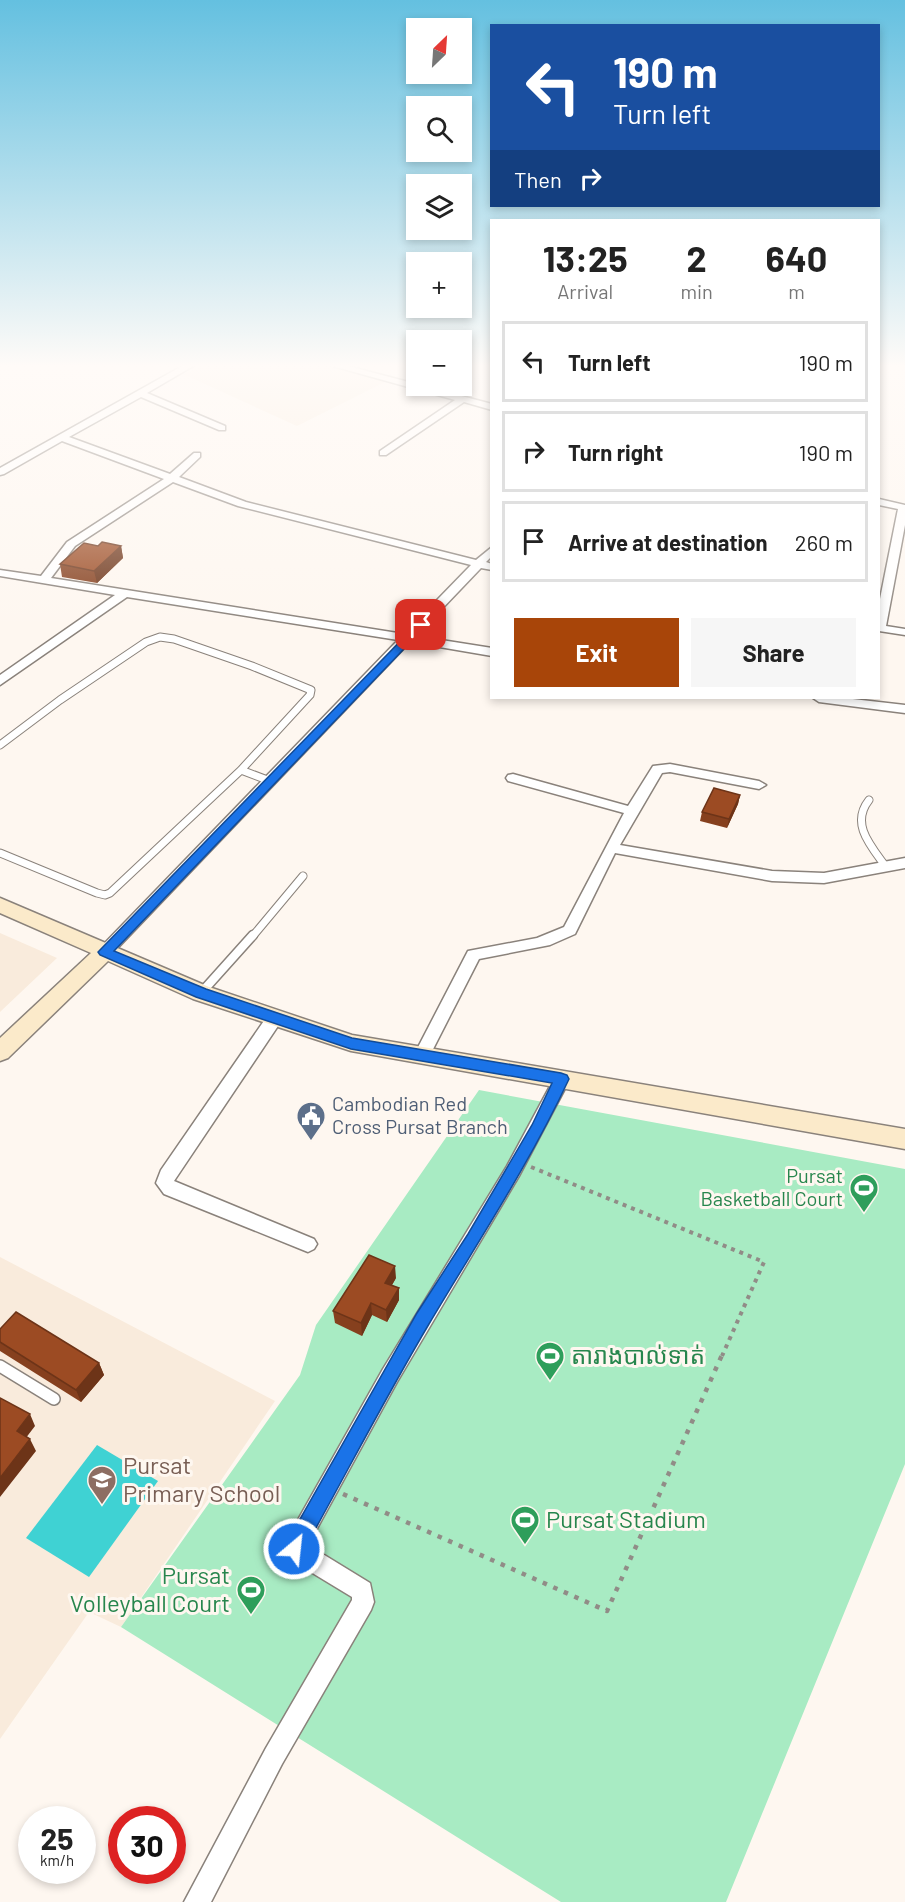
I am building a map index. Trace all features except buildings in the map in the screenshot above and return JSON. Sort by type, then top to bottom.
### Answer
[{"type":"street","points":[[0,472],[31,454]]},
{"type":"street","points":[[105,454],[242,504],[490,567]]},
{"type":"street","points":[[45,579],[71,544],[171,478],[197,455]]},
{"type":"street","points":[[880,502],[904,508],[880,623]]},
{"type":"street","points":[[0,1052],[105,952],[490,552]]},
{"type":"street","points":[[0,573],[490,652]]},
{"type":"street","points":[[0,587],[17,575]]},
{"type":"street","points":[[0,681],[123,594]]},
{"type":"street","points":[[880,628],[905,632]]},
{"type":"street","points":[[826,699],[905,710]]},
{"type":"street","points":[[422,1055],[473,955],[493,949],[559,938],[570,930],[611,848],[658,769],[670,768],[759,785]]},
{"type":"street","points":[[513,778],[632,811]]},
{"type":"street","points":[[611,848],[772,876],[824,878],[905,863]]},
{"type":"street","points":[[0,905],[201,993],[273,1019],[351,1043],[905,1139]]},
{"type":"street","points":[[273,1019],[167,1175],[165,1183],[170,1189],[308,1244]]},
{"type":"street","points":[[197,1902],[274,1756],[363,1602],[362,1591],[294,1549],[423,1319],[474,1239],[538,1127],[561,1079]]},
{"type":"lane","points":[[0,745],[60,700],[146,642],[160,638],[174,639],[252,666],[311,690],[310,695],[241,770],[110,893],[105,895],[0,853]]},
{"type":"lane","points":[[241,770],[270,781]]},
{"type":"lane","points":[[869,800],[863,806],[860,824],[886,867]]},
{"type":"lane","points":[[201,993],[289,895],[303,876]]},
{"type":"lane","points":[[0,1366],[54,1399]]},
{"type":"path","points":[[327,1487],[607,1611],[764,1262],[518,1161]]},
{"type":"shaded area","points":[[0,933],[57,958],[0,1012]]},
{"type":"shaded area","name":"Pursat Primary School","points":[[0,1257],[275,1401],[121,1627],[89,1612],[0,1739]]},
{"type":"green space","name":"Pursat Stadium","points":[[479,1090],[905,1169],[905,1464],[726,1902],[561,1902],[121,1627],[300,1375],[316,1325]]},
{"type":"water","points":[[97,1445],[158,1481],[89,1577],[26,1538]]},
{"type":"place","name":"Cambodian Red Cross Pursat Branch","points":[[311,1142]]},
{"type":"place","name":"Pursat Basketball Court","points":[[864,1214]]},
{"type":"place","name":"តារាងបាល់ទាត់","points":[[550,1382]]},
{"type":"place","name":"Pursat Primary School","points":[[102,1506]]},
{"type":"place","name":"Pursat Stadium","points":[[525,1546]]},
{"type":"place","name":"Pursat Volleyball Court","points":[[251,1616]]},
{"type":"route","points":[[294,1549],[423,1319],[474,1239],[538,1127],[561,1079],[351,1043],[273,1019],[201,993],[105,952],[421,625]]}]
